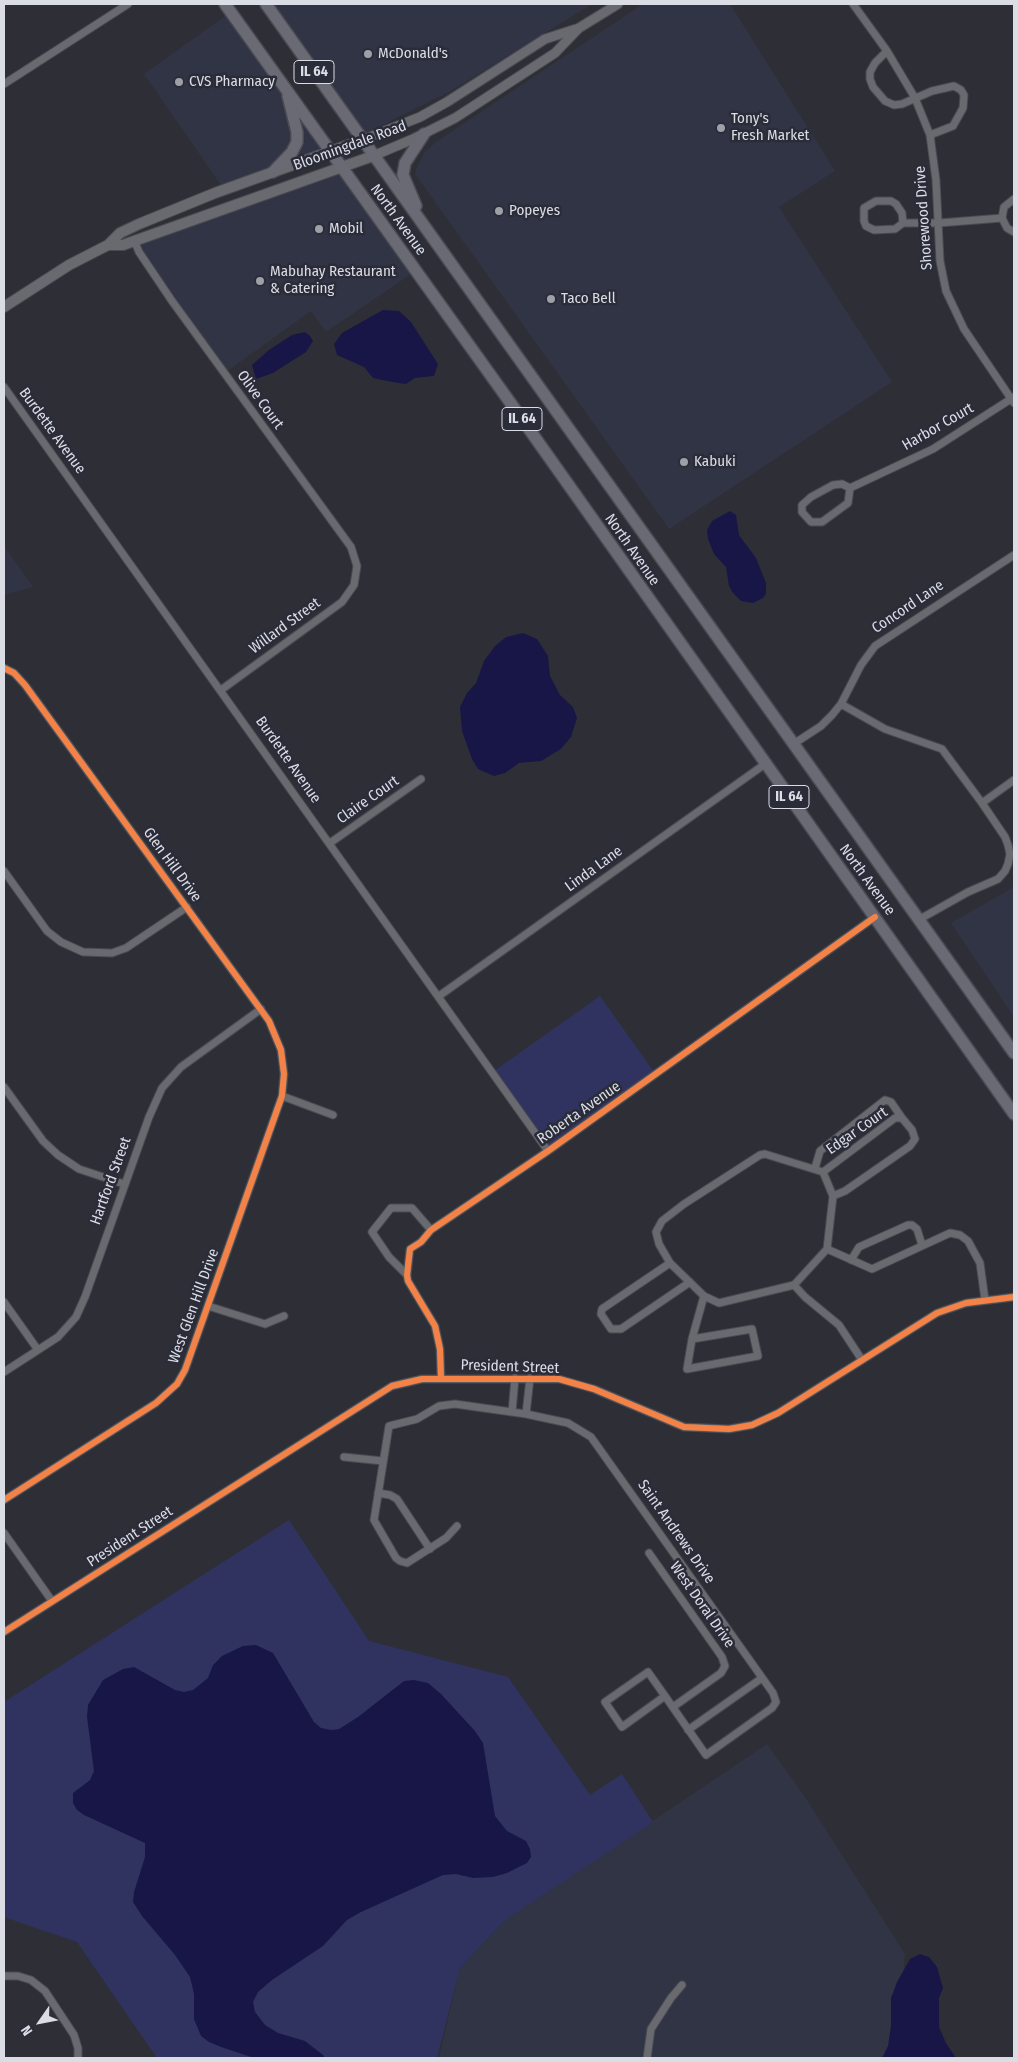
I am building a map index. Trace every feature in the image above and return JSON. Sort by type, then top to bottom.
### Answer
[{"type":"main road","name":"North Avenue","points":[[225,4],[512,405],[1014,1114]]},
{"type":"main road","name":"North Avenue","points":[[266,4],[795,743],[1014,1053]]},
{"type":"main road","points":[[273,172],[292,152],[297,142],[298,132],[287,91]]},
{"type":"main road","points":[[424,134],[406,160],[403,175],[410,194],[430,234]]},
{"type":"main road","name":"Bloomingdale Road","points":[[4,307],[65,267],[108,245],[120,233],[139,224],[188,203],[362,140]]},
{"type":"main road","name":"Bloomingdale Road","points":[[108,245],[123,245],[373,156]]},
{"type":"street","points":[[4,84],[128,4]]},
{"type":"street","name":"Bloomingdale Road","points":[[362,140],[420,117],[545,40],[579,28],[618,4]]},
{"type":"street","name":"Shorewood Drive","points":[[854,4],[887,51],[916,98],[930,135],[936,180],[942,276],[953,309],[964,329],[1013,400]]},
{"type":"street","name":"Bloomingdale Road","points":[[373,156],[455,118],[555,53],[579,28]]},
{"type":"street","points":[[887,51],[875,63],[870,72],[873,87],[885,101],[894,105],[932,91],[954,86],[961,90],[964,95],[963,108],[953,126],[930,135]]},
{"type":"street","points":[[1014,199],[1004,207],[1002,218],[1007,228],[1014,232]]},
{"type":"street","points":[[903,223],[902,213],[896,204],[890,201],[876,201],[864,208],[864,221],[870,229],[895,229],[903,223],[939,223],[1002,218]]},
{"type":"street","name":"Olive Court","points":[[134,240],[139,252],[189,325],[351,547],[357,566],[356,577]]},
{"type":"street","name":"Burdette Avenue","points":[[4,387],[548,1151]]},
{"type":"street","name":"Harbor Court","points":[[850,488],[933,449],[1013,400]]},
{"type":"street","name":"Harbor Court","points":[[842,484],[850,488],[848,503],[822,522],[811,522],[802,512],[802,505],[833,485],[842,484]]},
{"type":"street","name":"Concord Lane","points":[[795,743],[822,726],[841,704],[861,665],[875,646],[1014,555]]},
{"type":"street","name":"Willard Street","points":[[221,690],[342,602],[354,585],[356,577]]},
{"type":"street","name":"Glen Hill Drive","points":[[4,668],[14,673],[25,685],[260,1009],[274,1031],[281,1050],[284,1074],[282,1096]]},
{"type":"street","points":[[841,704],[885,729],[942,749],[982,803],[1005,837],[1008,845],[1010,854],[1005,871],[998,879],[968,892],[920,919]]},
{"type":"street","name":"Linda Lane","points":[[439,996],[765,764]]},
{"type":"street","name":"Claire Court","points":[[330,844],[421,779]]},
{"type":"street","points":[[982,803],[1014,780]]},
{"type":"street","points":[[4,871],[47,931],[70,948],[83,952],[112,953],[126,948],[187,907]]},
{"type":"street","name":"Roberta Avenue","points":[[407,1275],[410,1249],[420,1242],[431,1230],[548,1151],[875,917]]},
{"type":"street","name":"Hartford Street","points":[[4,1372],[58,1337],[67,1328],[82,1306],[124,1184],[155,1100],[162,1088],[181,1067],[260,1009]]},
{"type":"street","points":[[4,1086],[43,1141],[58,1155],[79,1169],[124,1184]]},
{"type":"street","points":[[282,1096],[333,1114]]},
{"type":"street","name":"West Glen Hill Drive","points":[[4,1500],[156,1403],[171,1390],[185,1370],[282,1096]]},
{"type":"street","points":[[815,1168],[820,1151],[884,1100],[892,1102],[902,1118]]},
{"type":"street","name":"Edgar Court","points":[[823,1172],[895,1118],[902,1118],[912,1130],[915,1139],[910,1146],[845,1191],[833,1196]]},
{"type":"street","points":[[765,1154],[823,1172],[833,1196],[827,1248],[794,1285],[719,1303],[704,1296],[670,1263],[659,1244],[656,1232],[662,1221],[713,1184],[760,1155],[765,1154]]},
{"type":"street","points":[[431,1230],[412,1208],[391,1208],[372,1232],[389,1257],[407,1275],[410,1287],[436,1326],[440,1349],[441,1378]]},
{"type":"street","points":[[851,1260],[859,1247],[908,1225],[912,1225],[917,1230],[922,1245]]},
{"type":"street","points":[[827,1248],[872,1269],[950,1234],[960,1235],[968,1241],[980,1263],[985,1300]]},
{"type":"street","points":[[670,1263],[602,1309],[601,1314],[611,1329],[621,1329],[690,1282]]},
{"type":"street","points":[[794,1285],[805,1298],[838,1325],[862,1360]]},
{"type":"street","points":[[692,1339],[752,1329],[758,1356],[687,1369],[692,1339],[704,1296]]},
{"type":"street","name":"President Street","points":[[4,1632],[377,1394],[407,1381],[441,1378],[559,1379],[579,1384],[684,1427],[729,1430],[752,1425],[778,1413],[937,1313],[954,1306],[1014,1297]]},
{"type":"street","points":[[4,1302],[38,1350]]},
{"type":"street","points":[[208,1306],[265,1324],[284,1316]]},
{"type":"street","points":[[512,1412],[515,1378]]},
{"type":"street","points":[[526,1414],[530,1378]]},
{"type":"street","name":"Saint Andrews Drive","points":[[383,1461],[389,1426],[418,1419],[445,1404],[526,1414],[568,1423],[591,1437],[773,1693],[776,1702],[772,1708],[706,1755],[688,1730]]},
{"type":"street","points":[[344,1457],[383,1461],[374,1520],[400,1561],[408,1563],[446,1538],[457,1526]]},
{"type":"street","points":[[378,1493],[390,1494],[397,1499],[430,1548]]},
{"type":"street","points":[[4,1533],[52,1601]]},
{"type":"street","name":"West Doral Drive","points":[[649,1554],[722,1657],[725,1666],[721,1673],[672,1707]]},
{"type":"street","points":[[665,1696],[622,1727],[605,1702],[648,1672],[665,1696],[688,1730],[762,1678]]},
{"type":"street","points":[[4,1976],[18,1976],[31,1980],[45,1991],[74,2035],[78,2048],[78,2058]]},
{"type":"street","points":[[647,2058],[651,2029],[671,1998],[682,1985]]},
{"type":"shaded area","points":[[270,4],[592,4],[449,92],[362,135]]},
{"type":"shaded area","points":[[643,4],[730,4],[835,171],[779,207],[892,382],[669,529],[415,174],[425,152],[436,142]]},
{"type":"shaded area","points":[[228,14],[326,151],[221,185],[144,74]]},
{"type":"shaded area","points":[[341,171],[414,272],[326,332],[311,311],[226,372],[148,265],[139,244]]},
{"type":"shaded area","points":[[383,310],[399,311],[411,322],[438,364],[434,376],[415,378],[406,384],[373,378],[364,367],[337,355],[334,344],[342,333]]},
{"type":"shaded area","points":[[305,332],[313,341],[306,352],[273,373],[256,379],[252,365],[269,350],[292,335]]},
{"type":"shaded area","points":[[730,511],[736,515],[739,535],[756,558],[766,583],[766,594],[763,598],[753,603],[741,601],[733,593],[729,586],[726,567],[714,554],[708,539],[707,530],[712,521]]},
{"type":"shaded area","points":[[4,546],[33,587],[4,595]]},
{"type":"shaded area","points":[[523,633],[537,639],[548,656],[550,676],[560,695],[573,707],[577,718],[571,737],[561,749],[541,761],[519,763],[505,773],[494,776],[478,769],[472,759],[462,731],[460,707],[467,693],[476,683],[484,661],[495,646],[506,637]]},
{"type":"shaded area","points":[[1014,887],[1014,1017],[951,923]]},
{"type":"shaded area","points":[[600,996],[654,1072],[548,1147],[494,1071]]},
{"type":"shaded area","points":[[289,1520],[369,1641],[508,1677],[590,1795],[622,1774],[653,1822],[504,1921],[460,1968],[437,2058],[157,2058],[77,1942],[4,1917],[4,1702]]},
{"type":"shaded area","points":[[256,1645],[273,1653],[314,1722],[321,1728],[339,1729],[358,1717],[404,1681],[414,1680],[428,1683],[441,1694],[475,1731],[483,1743],[495,1816],[507,1831],[526,1841],[530,1849],[531,1857],[527,1863],[507,1873],[493,1877],[473,1878],[456,1874],[443,1875],[361,1912],[347,1920],[323,1946],[272,1980],[258,1992],[253,2002],[255,2012],[265,2025],[278,2033],[305,2041],[325,2058],[254,2058],[221,2047],[201,2036],[194,2019],[194,1994],[190,1977],[133,1902],[134,1892],[145,1857],[145,1843],[84,1815],[77,1810],[73,1803],[73,1793],[90,1780],[94,1771],[87,1717],[88,1705],[103,1680],[123,1669],[134,1667],[175,1690],[184,1692],[193,1690],[208,1678],[213,1665],[222,1656],[243,1646]]},
{"type":"shaded area","points":[[767,1744],[803,1794],[905,1954],[896,2058],[439,2058],[460,1968],[504,1921]]},
{"type":"shaded area","points":[[920,1954],[929,1957],[937,1967],[943,1988],[939,1998],[939,2027],[946,2043],[956,2058],[882,2058],[888,2046],[891,2026],[891,1998],[897,1982],[910,1959]]},
{"type":"cycle path","points":[[4,668],[14,673],[25,685],[269,1021],[281,1050],[284,1074],[282,1096],[185,1370],[177,1384],[156,1403],[4,1500]]},
{"type":"cycle path","points":[[441,1378],[440,1349],[435,1326],[408,1281],[410,1249],[421,1242],[431,1230],[548,1151],[875,917]]},
{"type":"cycle path","points":[[4,1632],[392,1386],[422,1379],[559,1379],[594,1389],[684,1427],[729,1429],[752,1425],[778,1413],[937,1313],[966,1303],[1014,1297]]},
{"type":"place","name":"McDonald's","points":[[368,54]]},
{"type":"place","name":"CVS Pharmacy","points":[[179,82]]},
{"type":"place","name":"Tony's Fresh Market","points":[[721,128]]},
{"type":"place","name":"Popeyes","points":[[499,211]]},
{"type":"place","name":"Mobil","points":[[319,229]]},
{"type":"place","name":"Mabuhay Restaurant & Catering","points":[[260,281]]},
{"type":"place","name":"Taco Bell","points":[[551,299]]},
{"type":"place","name":"Kabuki","points":[[684,462]]}]
